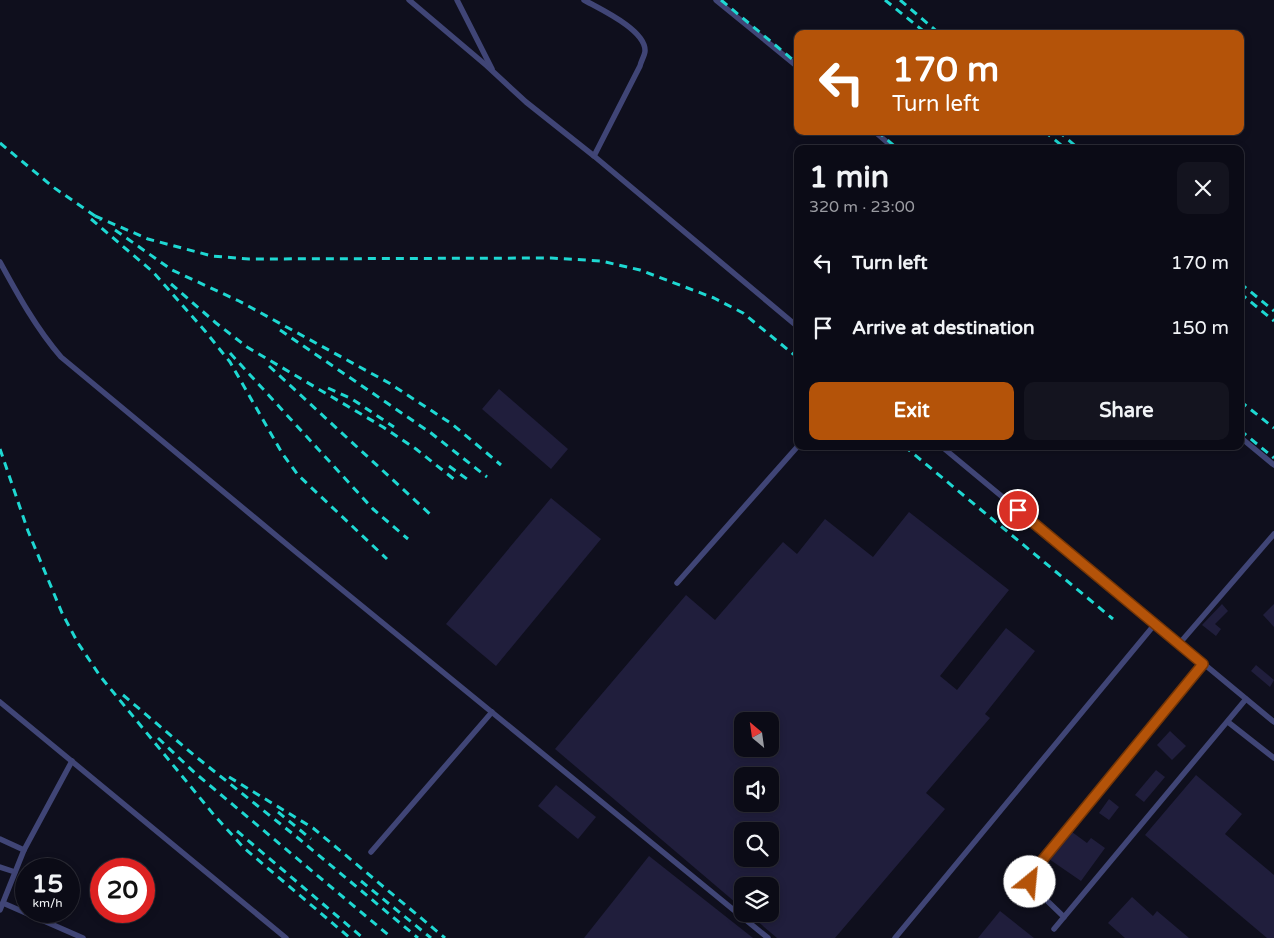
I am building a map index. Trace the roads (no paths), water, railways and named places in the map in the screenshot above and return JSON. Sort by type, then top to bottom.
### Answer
[{"type":"lane","points":[[409,0],[526,102],[594,156],[794,324]]},
{"type":"lane","points":[[457,0],[494,73]]},
{"type":"lane","points":[[584,0],[630,27],[641,39],[645,50],[640,66],[594,156]]},
{"type":"lane","points":[[716,0],[794,64]]},
{"type":"lane","points":[[879,135],[890,145]]},
{"type":"lane","points":[[0,262],[31,317],[47,341],[61,357],[303,558],[768,938]]},
{"type":"lane","points":[[1244,440],[1274,465]]},
{"type":"lane","points":[[677,584],[794,450]]},
{"type":"lane","points":[[946,450],[1274,722]]},
{"type":"lane","points":[[1179,644],[1274,534]]},
{"type":"lane","points":[[895,938],[1156,624]]},
{"type":"lane","points":[[1064,917],[1035,890],[1030,882],[1031,874],[1203,664]]},
{"type":"lane","points":[[1054,930],[1246,699]]},
{"type":"lane","points":[[0,702],[286,938]]},
{"type":"lane","points":[[371,852],[492,712]]},
{"type":"lane","points":[[1228,722],[1274,758]]},
{"type":"lane","points":[[21,858],[72,762]]},
{"type":"lane","points":[[0,839],[24,850]]},
{"type":"lane","points":[[0,867],[15,872],[0,910]]},
{"type":"lane","points":[[3,903],[83,938]]},
{"type":"railway","points":[[721,0],[794,61]]},
{"type":"railway","points":[[885,0],[922,30]]},
{"type":"railway","points":[[900,0],[935,30]]},
{"type":"railway","points":[[882,135],[893,145]]},
{"type":"railway","points":[[1049,135],[1061,145]]},
{"type":"railway","points":[[1063,135],[1074,145]]},
{"type":"railway","points":[[0,143],[53,187],[101,220]]},
{"type":"railway","points":[[95,216],[148,239],[212,256],[249,259],[551,258],[601,261],[640,270],[714,298],[743,313],[794,355]]},
{"type":"railway","points":[[91,219],[153,272],[205,331],[230,362],[282,453],[298,475],[387,559]]},
{"type":"railway","points":[[115,230],[172,270],[239,301],[389,383],[452,424],[501,465]]},
{"type":"railway","points":[[171,284],[247,347],[383,427],[416,449],[455,480]]},
{"type":"railway","points":[[1244,286],[1274,311]]},
{"type":"railway","points":[[1244,296],[1274,321]]},
{"type":"railway","points":[[280,330],[431,433],[487,477]]},
{"type":"railway","points":[[230,353],[373,509],[408,539]]},
{"type":"railway","points":[[269,366],[431,515]]},
{"type":"railway","points":[[328,388],[352,399],[394,427]]},
{"type":"railway","points":[[1244,404],[1274,428]]},
{"type":"railway","points":[[1244,433],[1274,458]]},
{"type":"railway","points":[[0,449],[28,531],[62,613],[78,643],[100,676],[214,815],[244,848],[350,938]]},
{"type":"railway","points":[[909,450],[1113,619]]},
{"type":"railway","points":[[449,466],[467,479]]},
{"type":"railway","points":[[123,695],[418,938]]},
{"type":"railway","points":[[158,738],[195,773],[392,938]]},
{"type":"railway","points":[[229,777],[313,828],[445,938]]},
{"type":"railway","points":[[278,812],[311,839]]},
{"type":"railway","points":[[237,831],[363,938]]},
{"type":"railway","points":[[361,881],[431,938]]}]
